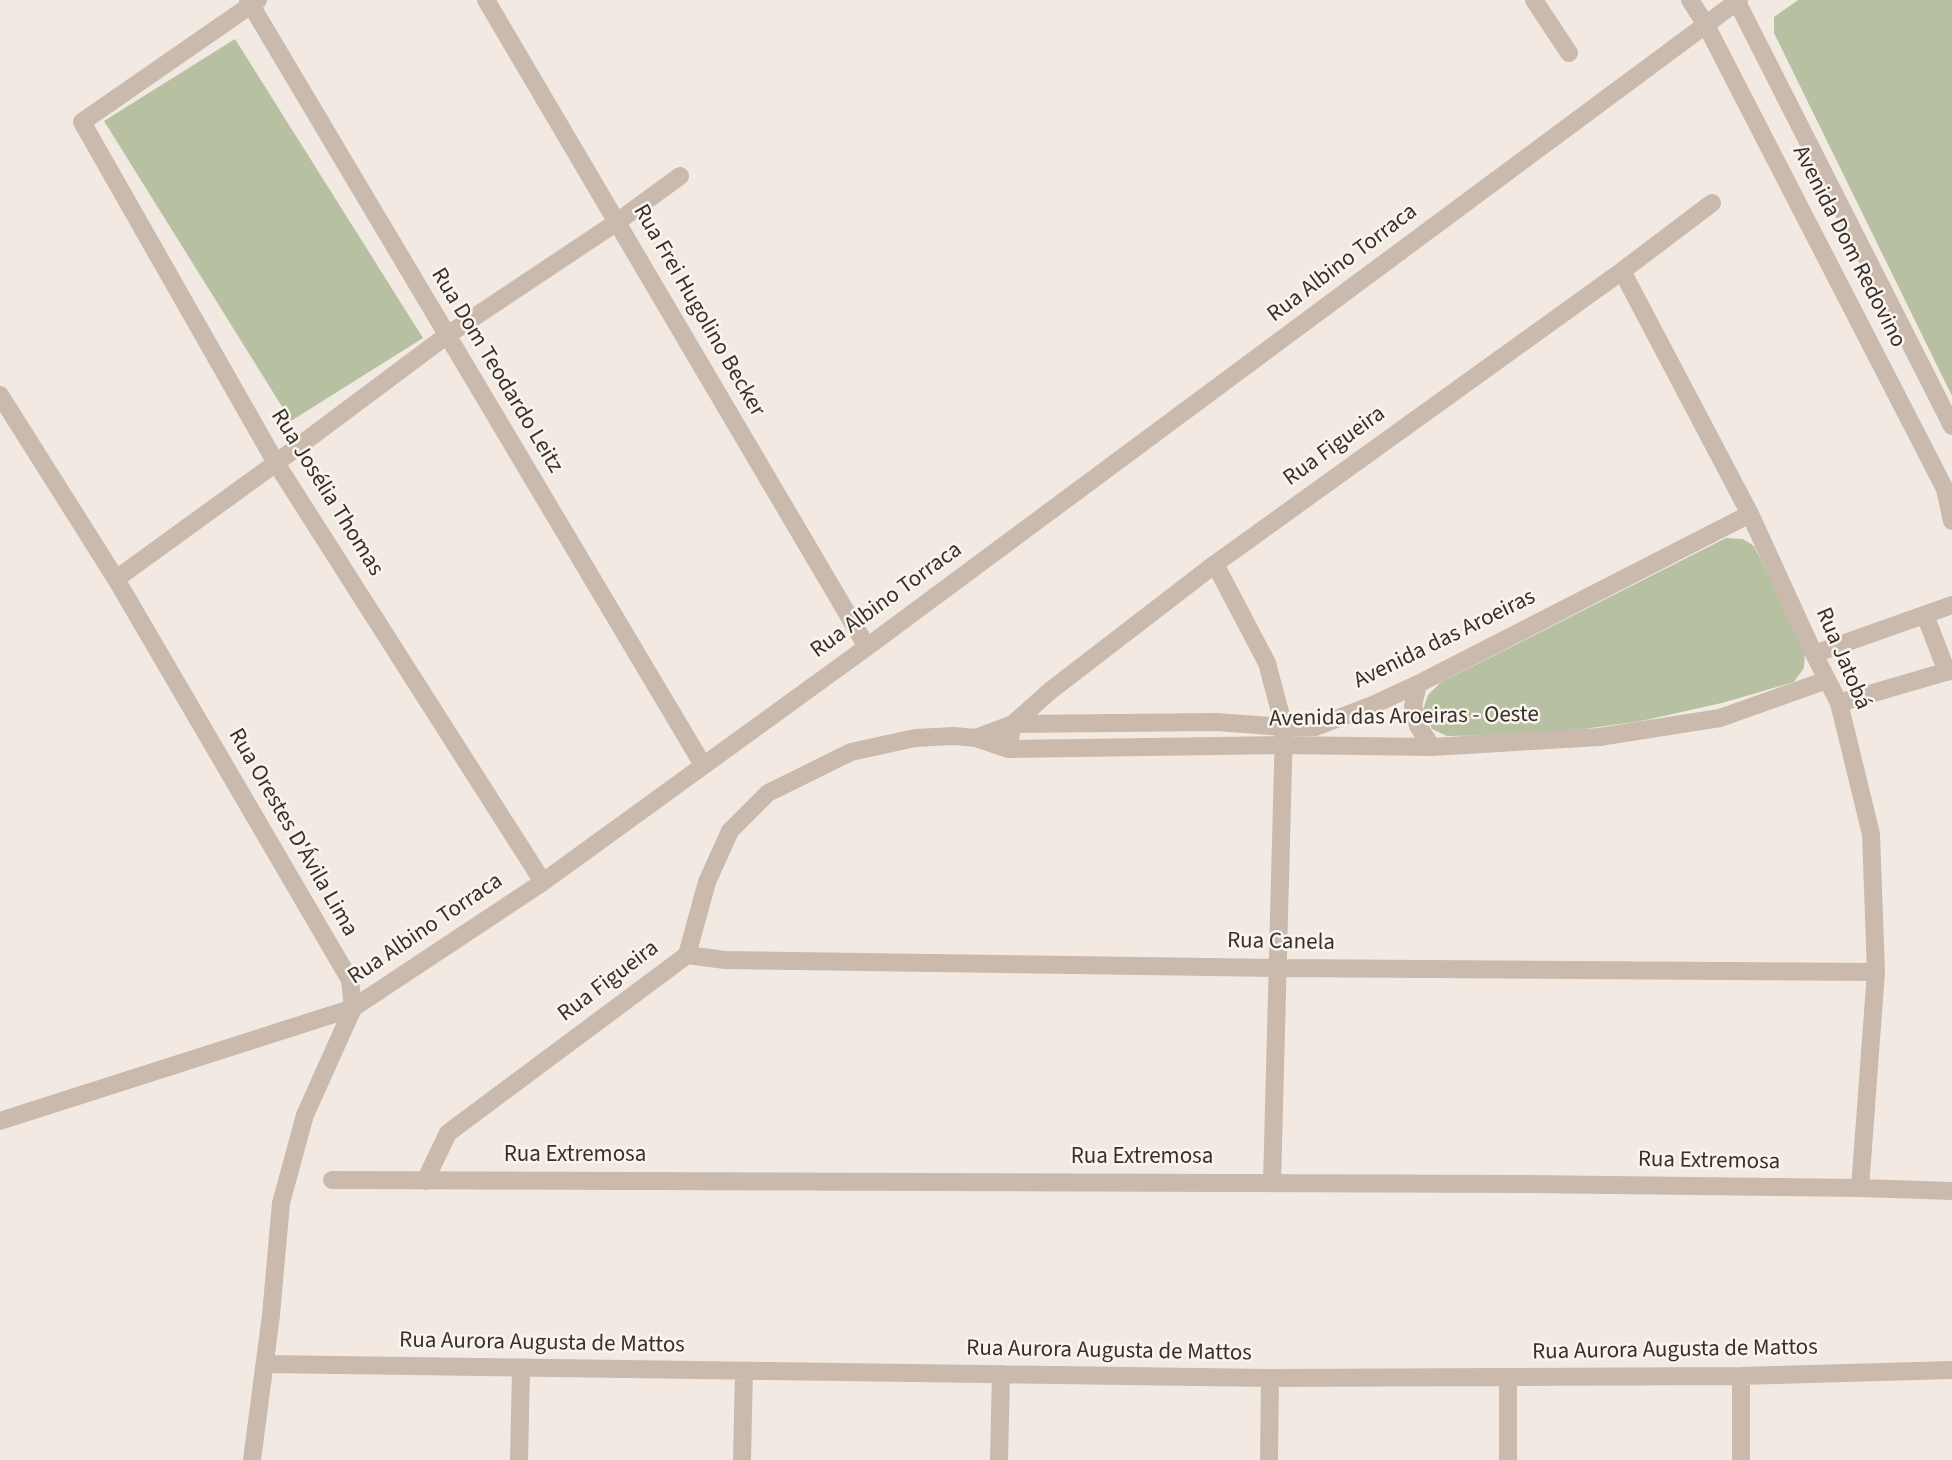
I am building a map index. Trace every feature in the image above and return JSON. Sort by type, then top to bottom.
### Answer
[{"type":"street","name":"Rua Frei Hugolino Becker","points":[[486,0],[867,647]]},
{"type":"street","points":[[1534,0],[1569,53]]},
{"type":"street","name":"Avenida Dom Redovino","points":[[1690,0],[1706,25],[1945,489],[1952,521]]},
{"type":"street","name":"Avenida Dom Redovino","points":[[1737,0],[1952,426]]},
{"type":"street","name":"Rua Albino Torraca","points":[[0,1121],[353,1008],[543,882],[867,647],[1737,0]]},
{"type":"street","name":"Rua Josélia Thomas","points":[[252,2],[82,122],[276,463],[543,882]]},
{"type":"street","name":"Rua Dom Teodardo Leitz","points":[[252,2],[446,336],[703,765]]},
{"type":"street","points":[[116,579],[446,336],[617,222],[680,176]]},
{"type":"street","name":"Rua Figueira","points":[[1013,724],[1050,691],[1215,564],[1622,271],[1712,203]]},
{"type":"street","name":"Rua Jatobá","points":[[1622,271],[1750,514],[1839,703],[1871,834],[1876,972],[1860,1188]]},
{"type":"street","name":"Rua Orestes D'Ávila Lima","points":[[0,395],[116,579],[349,980],[353,1008]]},
{"type":"street","name":"Avenida das Aroeiras","points":[[976,738],[1013,724],[1216,722],[1284,736],[1373,705],[1418,684],[1750,514]]},
{"type":"street","points":[[1215,564],[1267,663],[1284,736],[1272,1183]]},
{"type":"street","points":[[1814,654],[1952,605]]},
{"type":"street","points":[[1839,703],[1949,671],[1925,615]]},
{"type":"street","name":"Avenida das Aroeiras - Oeste","points":[[976,738],[1008,748],[1284,736],[1432,747],[1599,737],[1720,718],[1827,680]]},
{"type":"street","points":[[1418,684],[1413,706],[1418,726],[1432,747]]},
{"type":"street","points":[[1008,748],[1013,724]]},
{"type":"street","name":"Rua Figueira","points":[[425,1181],[448,1133],[687,955],[707,882],[730,831],[768,793],[851,752],[915,738],[976,738]]},
{"type":"street","name":"Rua Canela","points":[[687,955],[725,960],[1278,968],[1876,972]]},
{"type":"street","points":[[252,1460],[271,1315],[281,1203],[305,1115],[353,1008]]},
{"type":"street","name":"Rua Extremosa","points":[[332,1180],[1272,1183],[1952,1191]]},
{"type":"street","name":"Rua Aurora Augusta de Mattos","points":[[265,1364],[1270,1378],[1741,1376],[1952,1370]]},
{"type":"street","points":[[519,1460],[521,1368]]},
{"type":"street","points":[[742,1460],[744,1371]]},
{"type":"street","points":[[999,1460],[1001,1374]]},
{"type":"street","points":[[1741,1376],[1741,1460]]},
{"type":"street","points":[[1508,1377],[1508,1460]]},
{"type":"street","points":[[1269,1460],[1270,1378]]},
{"type":"green space","points":[[1798,0],[1952,0],[1952,396],[1774,33],[1774,17]]},
{"type":"green space","points":[[235,39],[423,338],[291,421],[104,121]]},
{"type":"green space","points":[[1726,538],[1743,539],[1754,546],[1805,649],[1804,668],[1794,682],[1722,703],[1641,721],[1584,729],[1510,735],[1447,736],[1432,729],[1423,710],[1428,695],[1440,683]]}]
